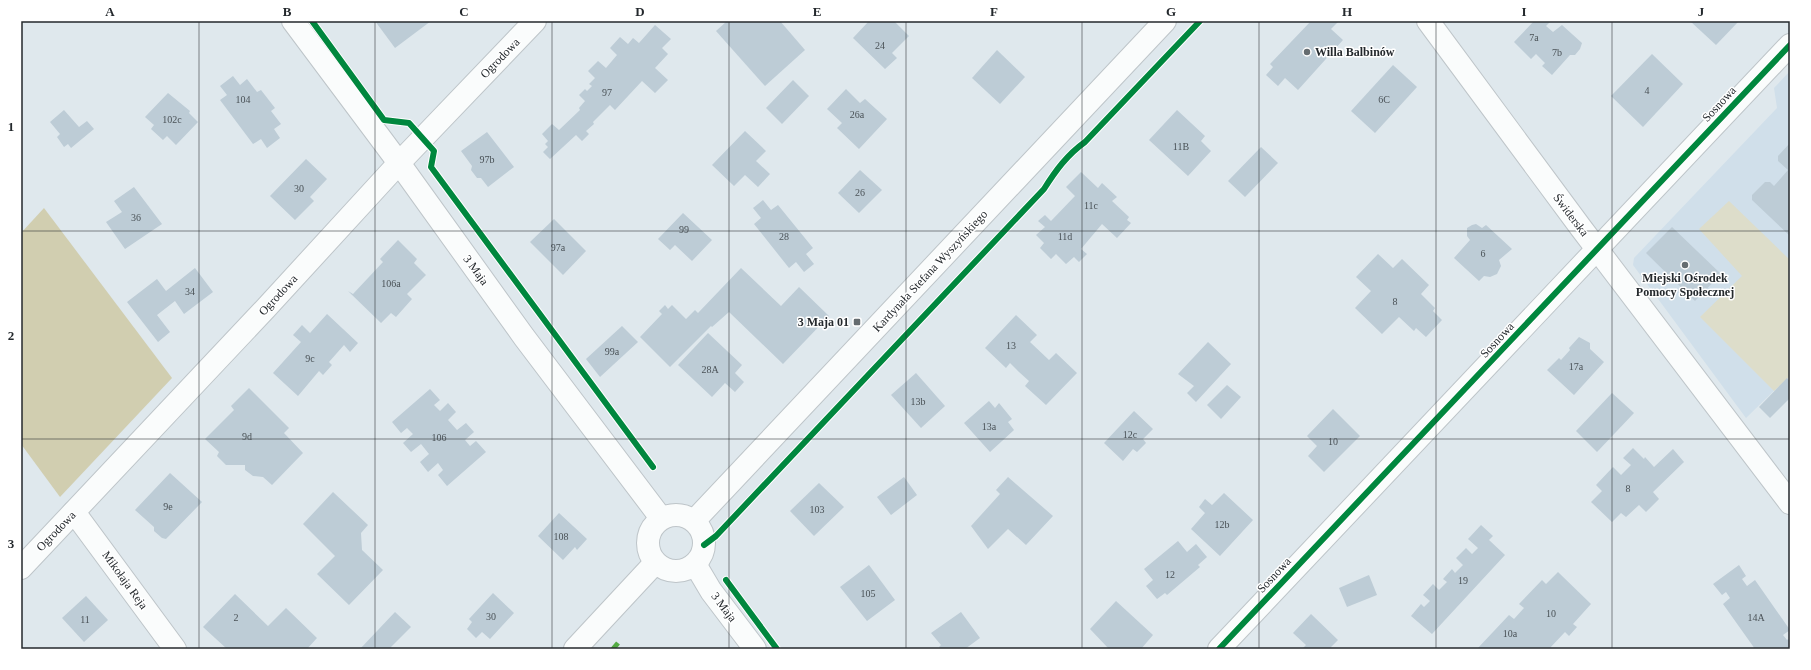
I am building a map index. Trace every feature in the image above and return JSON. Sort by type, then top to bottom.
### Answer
[{"type":"street","name":"3 Maja","points":[[293,21],[399,162],[524,337],[661,518]]},
{"type":"street","name":"Ogrodowa","points":[[21,568],[266,308],[399,162],[535,21]]},
{"type":"street","name":"Kardynała Stefana Wyszyńskiego","points":[[694,521],[1165,21]]},
{"type":"street","name":"Świderska","points":[[1428,21],[1597,249],[1790,503]]},
{"type":"street","name":"Sosnowa","points":[[1219,649],[1790,45]]},
{"type":"street","name":"Mikołaja Reja","points":[[74,512],[175,649]]},
{"type":"street","points":[[681,515],[694,521],[702,531],[704,540],[704,548],[701,557],[688,569],[679,571],[662,568],[655,562],[648,551],[648,538],[651,529],[661,518],[681,515]]},
{"type":"street","points":[[576,649],[655,562]]},
{"type":"street","name":"3 Maja","points":[[695,564],[711,591],[755,649]]},
{"type":"shaded area","points":[[1790,71],[1790,375],[1746,418],[1633,265],[1634,258],[1777,108],[1774,88]]},
{"type":"shaded area","points":[[44,208],[172,378],[60,497],[21,444],[21,233]]},
{"type":"green space","points":[[1729,201],[1790,260],[1790,376],[1774,391],[1700,317],[1742,276],[1699,229]]},
{"type":"building","points":[[375,21],[431,21],[395,48]]},
{"type":"building","points":[[727,21],[780,21],[805,50],[765,86],[716,31]]},
{"type":"building","points":[[869,21],[894,21],[909,36],[892,53],[897,58],[885,69],[853,38]]},
{"type":"building","name":"Willa Balbinów","points":[[1311,21],[1339,21],[1331,29],[1343,40],[1298,90],[1285,78],[1278,86],[1266,75],[1273,67],[1270,64]]},
{"type":"building","points":[[1534,21],[1550,22],[1546,26],[1553,32],[1562,25],[1582,43],[1580,49],[1575,55],[1570,55],[1552,75],[1542,66],[1545,63],[1536,54],[1531,59],[1514,42]]},
{"type":"building","points":[[1690,21],[1739,21],[1716,45]]},
{"type":"building","points":[[655,25],[671,39],[662,48],[668,54],[655,68],[668,80],[655,93],[642,81],[615,110],[610,105],[593,122],[594,124],[586,131],[589,134],[582,141],[576,135],[550,159],[543,152],[548,147],[545,144],[548,141],[542,134],[552,124],[559,130],[580,110],[579,108],[585,101],[579,95],[585,89],[587,91],[592,86],[589,84],[595,78],[588,71],[598,61],[606,68],[617,55],[610,48],[620,37],[628,44],[633,38],[639,43]]},
{"type":"building","points":[[997,50],[1025,77],[1000,104],[972,78]]},
{"type":"building","points":[[1652,54],[1683,84],[1643,127],[1611,96]]},
{"type":"building","points":[[1393,65],[1417,87],[1375,133],[1351,111]]},
{"type":"building","points":[[233,76],[240,85],[247,79],[257,92],[261,90],[275,108],[271,111],[281,124],[274,129],[280,138],[267,148],[261,139],[253,144],[220,100],[227,95],[220,86]]},
{"type":"building","points":[[793,80],[809,96],[782,124],[766,108]]},
{"type":"building","points":[[846,89],[860,103],[865,99],[887,119],[859,149],[837,128],[842,123],[827,109]]},
{"type":"building","points":[[168,93],[190,111],[189,113],[198,122],[176,145],[167,136],[163,140],[151,129],[154,125],[145,117]]},
{"type":"building","points":[[64,110],[79,127],[87,121],[94,129],[71,148],[68,144],[64,147],[57,137],[60,134],[50,122]]},
{"type":"building","points":[[1177,110],[1205,136],[1201,141],[1211,151],[1188,176],[1149,140]]},
{"type":"building","points":[[745,131],[766,151],[756,161],[770,174],[758,187],[745,175],[734,186],[712,165]]},
{"type":"building","points":[[487,132],[514,167],[488,187],[481,178],[477,178],[471,170],[472,166],[461,151]]},
{"type":"building","points":[[1790,143],[1790,236],[1752,200],[1752,195],[1765,182],[1770,182],[1774,186],[1788,170],[1778,161],[1778,156]]},
{"type":"building","points":[[1261,147],[1278,163],[1245,197],[1228,181]]},
{"type":"building","points":[[306,159],[327,179],[310,197],[314,201],[295,220],[270,196]]},
{"type":"building","points":[[860,170],[882,190],[859,213],[838,193]]},
{"type":"building","points":[[1081,172],[1098,188],[1102,183],[1117,197],[1112,201],[1129,217],[1127,220],[1131,223],[1117,238],[1102,224],[1081,249],[1087,254],[1079,262],[1074,257],[1066,264],[1056,254],[1051,259],[1040,248],[1044,243],[1036,235],[1045,227],[1038,221],[1045,215],[1051,221],[1075,196],[1066,187]]},
{"type":"building","points":[[134,187],[162,224],[125,249],[106,222],[122,212],[114,201]]},
{"type":"building","points":[[763,200],[771,210],[778,205],[813,248],[806,254],[814,264],[804,272],[796,262],[789,268],[754,224],[761,218],[753,208]]},
{"type":"building","points":[[683,213],[712,240],[692,261],[675,245],[670,250],[658,239]]},
{"type":"building","points":[[554,219],[586,251],[563,275],[530,242]]},
{"type":"building","points":[[1476,224],[1482,228],[1486,225],[1512,249],[1499,260],[1501,266],[1497,274],[1490,277],[1484,276],[1479,281],[1454,258],[1470,240],[1467,236],[1467,228]]},
{"type":"building","name":"Miejski Ośrodek Pomocy Społecznej","points":[[1672,227],[1721,274],[1695,301],[1646,253]]},
{"type":"building","points":[[398,240],[417,259],[414,263],[426,275],[407,294],[412,299],[396,317],[391,313],[381,323],[348,291],[353,294],[383,262],[380,259]]},
{"type":"building","points":[[1378,254],[1393,268],[1402,259],[1429,285],[1421,294],[1435,308],[1433,311],[1442,320],[1426,337],[1416,328],[1414,331],[1399,317],[1382,334],[1355,308],[1371,291],[1356,277]]},
{"type":"building","points":[[195,268],[213,292],[184,314],[175,301],[157,315],[170,332],[158,342],[127,302],[157,279],[166,291]]},
{"type":"building","points":[[741,268],[781,306],[799,287],[829,316],[783,364],[729,312],[712,327],[711,326],[670,367],[640,337],[662,314],[659,311],[665,305],[668,309],[672,305],[686,319],[695,310],[698,313]]},
{"type":"building","points":[[327,314],[358,343],[350,352],[344,345],[329,362],[332,365],[323,375],[319,371],[298,396],[273,373],[301,342],[293,335],[302,325],[310,333]]},
{"type":"building","points":[[1016,315],[1037,335],[1030,342],[1049,360],[1056,353],[1077,373],[1046,405],[1025,386],[1029,381],[1010,363],[1006,368],[985,348]]},
{"type":"building","points":[[622,326],[638,342],[600,377],[586,359]]},
{"type":"building","points":[[708,333],[742,365],[735,373],[744,382],[735,392],[725,383],[712,397],[678,365]]},
{"type":"building","points":[[1579,337],[1590,343],[1590,349],[1604,362],[1574,395],[1547,370],[1559,358],[1561,360]]},
{"type":"building","points":[[1208,342],[1231,364],[1196,402],[1187,393],[1194,386],[1178,374]]},
{"type":"building","points":[[916,373],[945,406],[921,428],[891,395]]},
{"type":"building","points":[[1787,378],[1790,381],[1790,398],[1770,418],[1759,407]]},
{"type":"building","points":[[1227,385],[1241,397],[1221,419],[1207,405]]},
{"type":"building","points":[[249,388],[289,428],[284,433],[303,453],[272,485],[263,477],[253,476],[245,470],[245,465],[226,465],[217,456],[219,452],[205,439],[234,410],[231,406]]},
{"type":"building","points":[[430,389],[440,400],[434,405],[440,411],[448,403],[456,412],[448,420],[457,430],[466,423],[474,432],[465,440],[470,446],[476,441],[486,452],[447,486],[438,475],[443,470],[438,463],[428,472],[420,462],[429,454],[421,444],[411,452],[403,443],[413,434],[407,428],[401,433],[392,422]]},
{"type":"building","points":[[1612,393],[1634,413],[1597,452],[1576,431]]},
{"type":"building","points":[[989,401],[995,408],[999,403],[1012,419],[1008,422],[1014,430],[990,452],[964,423]]},
{"type":"building","points":[[1333,409],[1360,436],[1324,472],[1308,456],[1317,446],[1307,436]]},
{"type":"building","points":[[1134,411],[1153,429],[1143,439],[1146,443],[1137,452],[1133,449],[1123,461],[1104,443]]},
{"type":"building","points":[[1633,448],[1644,459],[1645,457],[1654,467],[1673,449],[1684,462],[1653,492],[1659,499],[1646,512],[1639,505],[1626,517],[1621,513],[1612,522],[1591,502],[1602,491],[1596,485],[1613,467],[1621,475],[1631,465],[1623,458]]},
{"type":"building","points":[[170,473],[202,502],[166,539],[162,538],[154,531],[154,527],[135,510]]},
{"type":"building","points":[[904,477],[917,495],[891,515],[877,497]]},
{"type":"building","points":[[1008,477],[1053,516],[1026,545],[1008,529],[988,549],[971,526],[1000,494],[996,490]]},
{"type":"building","points":[[819,483],[844,507],[814,536],[790,511]]},
{"type":"building","points":[[333,492],[368,525],[361,533],[362,550],[383,570],[349,605],[317,574],[335,556],[303,524]]},
{"type":"building","points":[[1224,493],[1253,520],[1220,556],[1191,529],[1205,513],[1199,507],[1205,499],[1212,505]]},
{"type":"building","points":[[559,513],[587,539],[577,550],[575,547],[563,560],[538,536]]},
{"type":"building","points":[[1481,525],[1493,536],[1489,540],[1505,555],[1432,634],[1411,616],[1421,604],[1424,607],[1430,601],[1423,595],[1433,584],[1439,590],[1447,582],[1443,579],[1452,569],[1455,573],[1463,565],[1456,558],[1466,548],[1472,554],[1478,548],[1468,539]]},
{"type":"building","points":[[1178,541],[1187,552],[1196,544],[1207,557],[1198,565],[1200,567],[1167,595],[1165,593],[1157,599],[1146,586],[1153,580],[1144,569]]},
{"type":"building","points":[[869,565],[895,600],[867,621],[840,587]]},
{"type":"building","points":[[1739,565],[1746,576],[1742,579],[1747,586],[1755,580],[1790,630],[1783,635],[1787,640],[1790,638],[1790,649],[1755,649],[1723,604],[1730,598],[1726,592],[1722,595],[1713,584]]},
{"type":"building","points":[[1558,572],[1591,604],[1573,624],[1577,627],[1569,636],[1565,632],[1549,649],[1477,649],[1509,615],[1514,619],[1524,608],[1519,604],[1542,580],[1546,584]]},
{"type":"building","points":[[1369,575],[1377,595],[1347,607],[1339,588]]},
{"type":"building","points":[[493,593],[514,613],[490,639],[482,632],[476,638],[467,629],[472,622],[469,619]]},
{"type":"building","points":[[235,594],[268,626],[286,608],[317,638],[307,649],[227,649],[203,627]]},
{"type":"building","points":[[86,596],[108,620],[84,642],[62,618]]},
{"type":"building","points":[[1116,601],[1153,635],[1141,649],[1109,649],[1090,629]]},
{"type":"building","points":[[395,612],[411,627],[389,649],[360,649]]},
{"type":"building","points":[[961,612],[980,638],[965,649],[941,649],[939,647],[941,645],[931,633]]},
{"type":"building","points":[[1311,614],[1338,640],[1329,649],[1302,649],[1306,645],[1293,633]]},
{"type":"marked path","points":[[613,649],[618,643]]},
{"type":"cycle path","points":[[312,21],[384,120],[409,123],[434,151],[431,167],[653,467]]},
{"type":"cycle path","points":[[704,545],[716,536],[1044,189],[1067,158],[1085,142],[1200,21]]},
{"type":"cycle path","points":[[1219,649],[1790,45]]},
{"type":"cycle path","points":[[726,580],[777,649]]},
{"type":"place","name":"Willa Balbinów","points":[[1307,52]]},
{"type":"place","name":"Miejski Ośrodek Pomocy Społecznej","points":[[1685,265]]},
{"type":"place","name":"3 Maja 01","points":[[857,322]]}]
